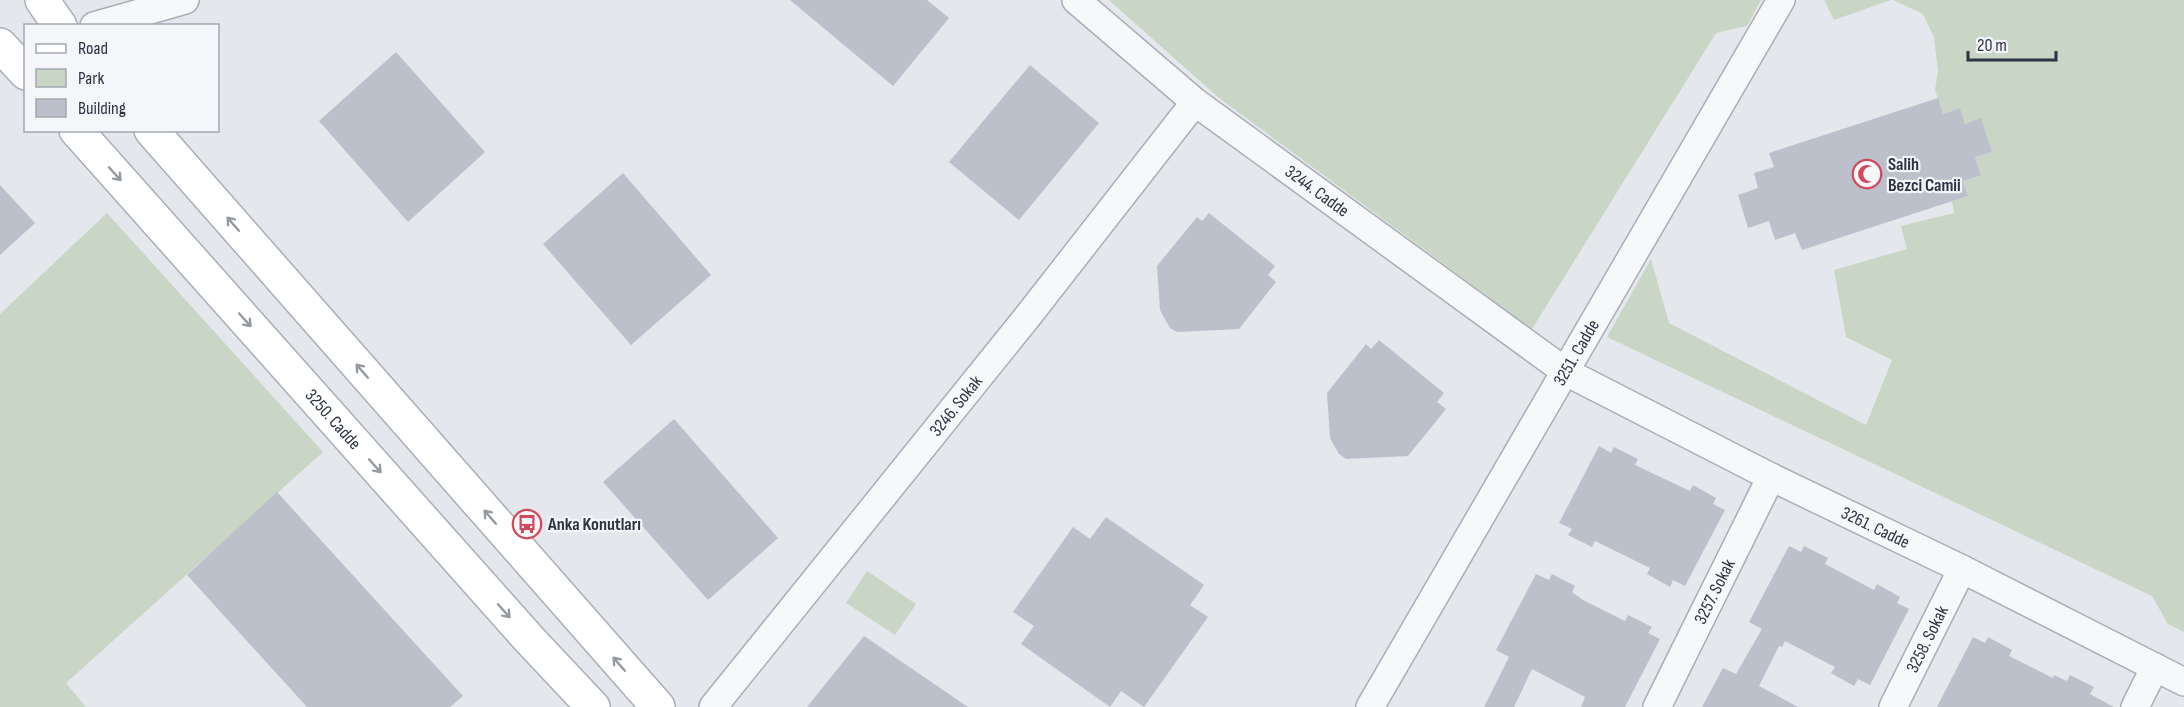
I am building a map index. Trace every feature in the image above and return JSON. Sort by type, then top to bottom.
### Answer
[{"type":"street","points":[[42,0],[59,24]]},
{"type":"street","points":[[101,24],[185,0]]},
{"type":"street","name":"3244. Cadde","points":[[1076,0],[1194,102],[1566,372]]},
{"type":"street","name":"3251. Cadde","points":[[1370,707],[1781,0]]},
{"type":"street","points":[[0,45],[24,71]]},
{"type":"street","name":"3246. Sokak","points":[[713,707],[1020,325],[1194,102]]},
{"type":"street","name":"3250. Cadde","points":[[78,132],[529,639],[593,707]]},
{"type":"street","points":[[153,132],[658,707]]},
{"type":"street","name":"3261. Cadde","points":[[1566,372],[1771,477],[1962,569],[2184,682]]},
{"type":"street","name":"3257. Sokak","points":[[1657,707],[1771,477]]},
{"type":"street","name":"3258. Sokak","points":[[1893,707],[1962,569]]},
{"type":"street","points":[[2135,707],[2155,667]]},
{"type":"green space","points":[[1109,0],[1761,0],[1747,26],[1716,33],[1532,329],[1219,98]]},
{"type":"green space","points":[[1824,0],[1891,0],[1834,20]]},
{"type":"green space","points":[[1893,0],[2184,0],[2184,632],[2168,624],[2152,596],[1607,337],[1651,259],[1669,323],[1866,425],[1892,360],[1846,337],[1834,270],[1907,249],[1901,226],[1954,213],[1952,201],[1968,196],[1963,181],[1981,175],[1975,157],[1992,152],[1981,119],[1965,124],[1960,108],[1943,114],[1935,90],[1938,71],[1934,37],[1923,14]]},
{"type":"green space","points":[[107,213],[323,452],[66,683],[86,707],[0,707],[0,314]]},
{"type":"green space","points":[[867,571],[916,604],[895,635],[846,603]]},
{"type":"building","points":[[790,0],[927,0],[949,18],[893,86]]},
{"type":"building","points":[[396,52],[485,152],[408,222],[319,121]]},
{"type":"building","points":[[1030,65],[1099,123],[1019,220],[949,162]]},
{"type":"building","name":"Salih Bezci Camii","points":[[1938,98],[1943,114],[1960,108],[1965,124],[1981,118],[1992,152],[1975,157],[1981,175],[1963,181],[1968,196],[1802,250],[1795,233],[1775,240],[1769,221],[1748,228],[1738,195],[1758,188],[1754,173],[1774,167],[1769,153]]},
{"type":"building","points":[[623,173],[711,275],[631,345],[543,244]]},
{"type":"building","points":[[0,185],[35,223],[0,255]]},
{"type":"building","points":[[1209,213],[1275,266],[1268,275],[1276,282],[1239,329],[1177,332],[1170,328],[1160,310],[1157,266],[1197,217],[1202,221]]},
{"type":"building","points":[[1379,340],[1444,393],[1437,402],[1446,409],[1408,456],[1346,459],[1339,454],[1330,438],[1327,393],[1366,344],[1371,349]]},
{"type":"building","points":[[674,419],[778,538],[708,600],[603,482]]},
{"type":"building","points":[[1599,446],[1611,453],[1614,447],[1638,459],[1635,465],[1690,491],[1693,485],[1716,498],[1713,504],[1725,510],[1685,586],[1673,580],[1670,587],[1647,574],[1650,568],[1595,541],[1592,547],[1568,535],[1572,529],[1559,523]]},
{"type":"building","points":[[277,492],[463,696],[450,707],[307,707],[187,575]]},
{"type":"building","points":[[1106,517],[1204,585],[1190,605],[1208,617],[1144,707],[1121,691],[1110,707],[1021,644],[1034,626],[1013,612],[1073,527],[1090,539]]},
{"type":"building","points":[[1789,546],[1801,552],[1804,546],[1828,558],[1825,564],[1874,590],[1877,584],[1900,597],[1897,603],[1909,609],[1870,685],[1858,679],[1854,686],[1831,673],[1835,667],[1785,641],[1782,647],[1779,646],[1759,686],[1798,707],[1702,707],[1723,668],[1736,674],[1762,629],[1749,622]]},
{"type":"building","points":[[1536,574],[1549,580],[1552,574],[1575,586],[1572,592],[1583,600],[1625,621],[1628,615],[1652,627],[1648,633],[1660,639],[1625,707],[1581,707],[1585,697],[1532,669],[1514,707],[1484,707],[1509,657],[1496,650]]},
{"type":"building","points":[[864,636],[968,707],[807,707]]},
{"type":"building","points":[[1973,637],[1985,643],[1988,637],[2012,650],[2009,656],[2053,678],[2054,675],[2067,681],[2070,675],[2094,687],[2090,694],[2114,707],[1937,707]]},
{"type":"place","name":"Salih Bezci Camii","points":[[1867,174]]},
{"type":"place","name":"Anka Konutları","points":[[527,524]]}]
